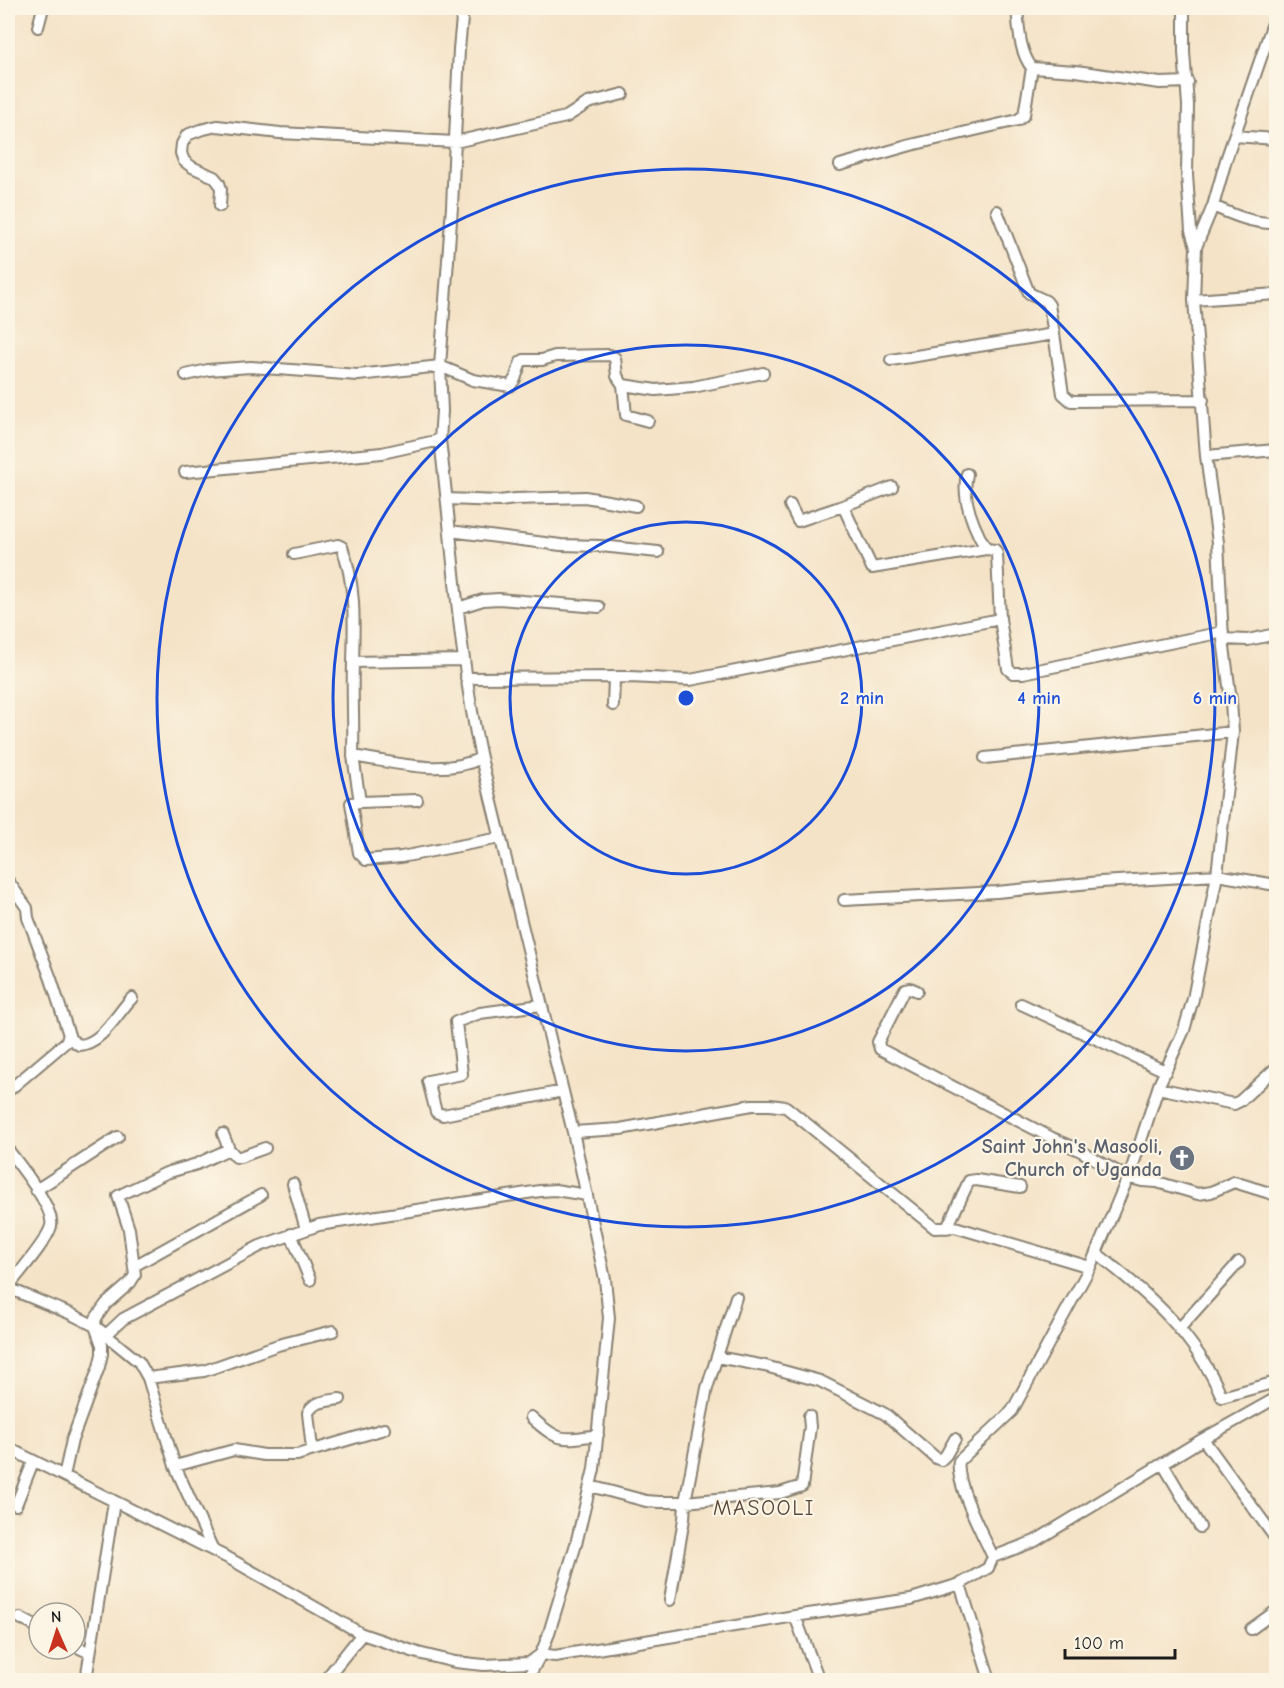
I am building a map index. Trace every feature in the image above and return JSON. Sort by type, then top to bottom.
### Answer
[{"type":"street","points":[[38,27],[43,8]]},
{"type":"street","points":[[464,8],[459,50],[440,366],[442,411],[440,440],[463,660],[481,758],[573,1132],[605,1279],[608,1311],[608,1337],[598,1435],[590,1486],[576,1544],[541,1654],[526,1680]]},
{"type":"street","points":[[840,165],[911,145],[1018,120],[1024,115],[1032,68],[1022,48],[1017,8]]},
{"type":"street","points":[[993,1557],[963,1488],[958,1468],[959,1461],[1012,1411],[1090,1267],[1127,1178],[1158,1088],[1184,1030],[1193,999],[1217,875],[1233,732],[1223,636],[1218,542],[1206,456],[1194,300],[1196,247],[1191,231],[1187,175],[1188,82],[1184,52],[1184,8]]},
{"type":"street","points":[[1196,247],[1213,206],[1234,136],[1276,14]]},
{"type":"street","points":[[1032,68],[1076,71],[1160,83],[1188,82]]},
{"type":"street","points":[[220,206],[219,183],[214,177],[184,161],[181,153],[182,144],[187,135],[200,130],[217,126],[280,133],[455,142],[566,117],[588,103],[623,94]]},
{"type":"street","points":[[1234,136],[1276,139]]},
{"type":"street","points":[[1213,206],[1243,218],[1276,223]]},
{"type":"street","points":[[997,212],[1029,293],[1046,301],[1049,306],[1063,394],[1071,401],[1203,400]]},
{"type":"street","points":[[1194,300],[1276,294]]},
{"type":"street","points":[[891,360],[1054,334]]},
{"type":"street","points":[[186,375],[208,370],[251,367],[358,375],[440,366],[474,380],[510,386],[524,360],[543,360],[559,356],[610,355],[615,358],[617,376],[623,385],[626,415],[648,421]]},
{"type":"street","points":[[623,385],[656,390],[693,387],[764,373]]},
{"type":"street","points":[[185,472],[382,453],[440,440]]},
{"type":"street","points":[[1206,456],[1276,450]]},
{"type":"street","points":[[967,474],[964,485],[966,496],[978,535],[986,549]]},
{"type":"street","points":[[790,505],[798,521],[892,487]]},
{"type":"street","points":[[447,499],[499,501],[585,497],[636,506]]},
{"type":"street","points":[[843,506],[872,568],[992,549],[997,554],[1000,619],[1008,669],[1017,674],[1223,636],[1248,640],[1276,634]]},
{"type":"street","points":[[450,531],[561,545],[601,546],[658,552]]},
{"type":"street","points":[[294,554],[338,545],[342,547],[347,561],[355,622],[353,756],[360,802]]},
{"type":"street","points":[[458,608],[483,600],[499,599],[599,606]]},
{"type":"street","points":[[466,678],[614,679],[630,677],[690,680],[1000,619]]},
{"type":"street","points":[[353,662],[463,660]]},
{"type":"street","points":[[613,705],[614,679]]},
{"type":"street","points":[[985,758],[1233,732]]},
{"type":"street","points":[[353,756],[435,767],[468,765],[481,758]]},
{"type":"street","points":[[417,800],[351,803],[359,853],[366,860],[401,857],[500,838]]},
{"type":"street","points":[[844,900],[997,892],[1101,882],[1217,875],[1276,885]]},
{"type":"street","points":[[8,881],[27,908],[28,918],[68,1028],[69,1038],[79,1046],[87,1044],[115,1022],[132,998]]},
{"type":"street","points":[[917,991],[910,988],[905,989],[878,1042],[880,1049],[1077,1149],[1127,1178],[1157,1182],[1198,1194],[1211,1192],[1234,1182],[1276,1195]]},
{"type":"street","points":[[1021,1004],[1165,1071]]},
{"type":"street","points":[[540,1005],[480,1013],[456,1022],[462,1074],[428,1081],[436,1112],[443,1115],[563,1091]]},
{"type":"street","points":[[8,1091],[69,1038]]},
{"type":"street","points":[[1158,1088],[1234,1104],[1276,1068]]},
{"type":"street","points":[[573,1132],[620,1129],[752,1105],[786,1107],[935,1228],[955,1227],[1090,1267]]},
{"type":"street","points":[[223,1134],[236,1157],[265,1148]]},
{"type":"street","points":[[36,1190],[118,1137]]},
{"type":"street","points":[[64,1476],[75,1431],[100,1360],[102,1345],[95,1326],[96,1318],[106,1304],[133,1279],[134,1266],[129,1229],[118,1196],[166,1173],[178,1172],[230,1149]]},
{"type":"street","points":[[8,1150],[21,1166],[52,1218],[49,1232],[8,1287],[95,1326],[139,1362],[148,1378],[176,1466],[213,1550]]},
{"type":"street","points":[[946,1228],[969,1181],[976,1180],[1020,1187]]},
{"type":"street","points":[[293,1184],[306,1229]]},
{"type":"street","points":[[106,1335],[116,1324],[134,1313],[260,1246],[319,1225],[540,1191],[566,1191],[587,1195]]},
{"type":"street","points":[[134,1266],[261,1195]]},
{"type":"street","points":[[291,1234],[310,1280]]},
{"type":"street","points":[[1096,1253],[1150,1297],[1179,1329],[1195,1348],[1222,1397],[1276,1382]]},
{"type":"street","points":[[1179,1329],[1239,1262]]},
{"type":"street","points":[[670,1600],[685,1502],[707,1388],[736,1297]]},
{"type":"street","points":[[148,1378],[204,1371],[278,1345],[333,1331]]},
{"type":"street","points":[[717,1357],[765,1366],[820,1381],[885,1414],[941,1460],[955,1439]]},
{"type":"street","points":[[8,1448],[213,1550],[362,1634],[418,1653],[455,1662],[515,1665],[529,1663],[541,1654],[555,1656],[911,1599],[960,1584],[988,1568],[993,1557],[1035,1540],[1276,1398]]},
{"type":"street","points":[[312,1449],[308,1413],[310,1408],[315,1404],[340,1399]]},
{"type":"street","points":[[590,1486],[646,1501],[685,1502],[780,1493],[802,1486],[810,1427],[809,1416]]},
{"type":"street","points":[[531,1417],[553,1436],[562,1439],[598,1435]]},
{"type":"street","points":[[176,1466],[234,1450],[264,1455],[291,1455],[384,1429]]},
{"type":"street","points":[[1203,1439],[1276,1539]]},
{"type":"street","points":[[16,1505],[33,1462]]},
{"type":"street","points":[[1163,1464],[1200,1527]]},
{"type":"street","points":[[86,1680],[114,1502]]},
{"type":"street","points":[[960,1584],[990,1680]]},
{"type":"street","points":[[1251,1629],[1276,1611]]},
{"type":"street","points":[[795,1616],[819,1680]]},
{"type":"street","points":[[20,1618],[27,1622]]},
{"type":"street","points":[[328,1679],[362,1634]]},
{"type":"place","name":"Saint John's Masooli, Church of Uganda","points":[[1182,1158]]},
{"type":"district","name":"MASOOLI","points":[[764,1507]]}]
